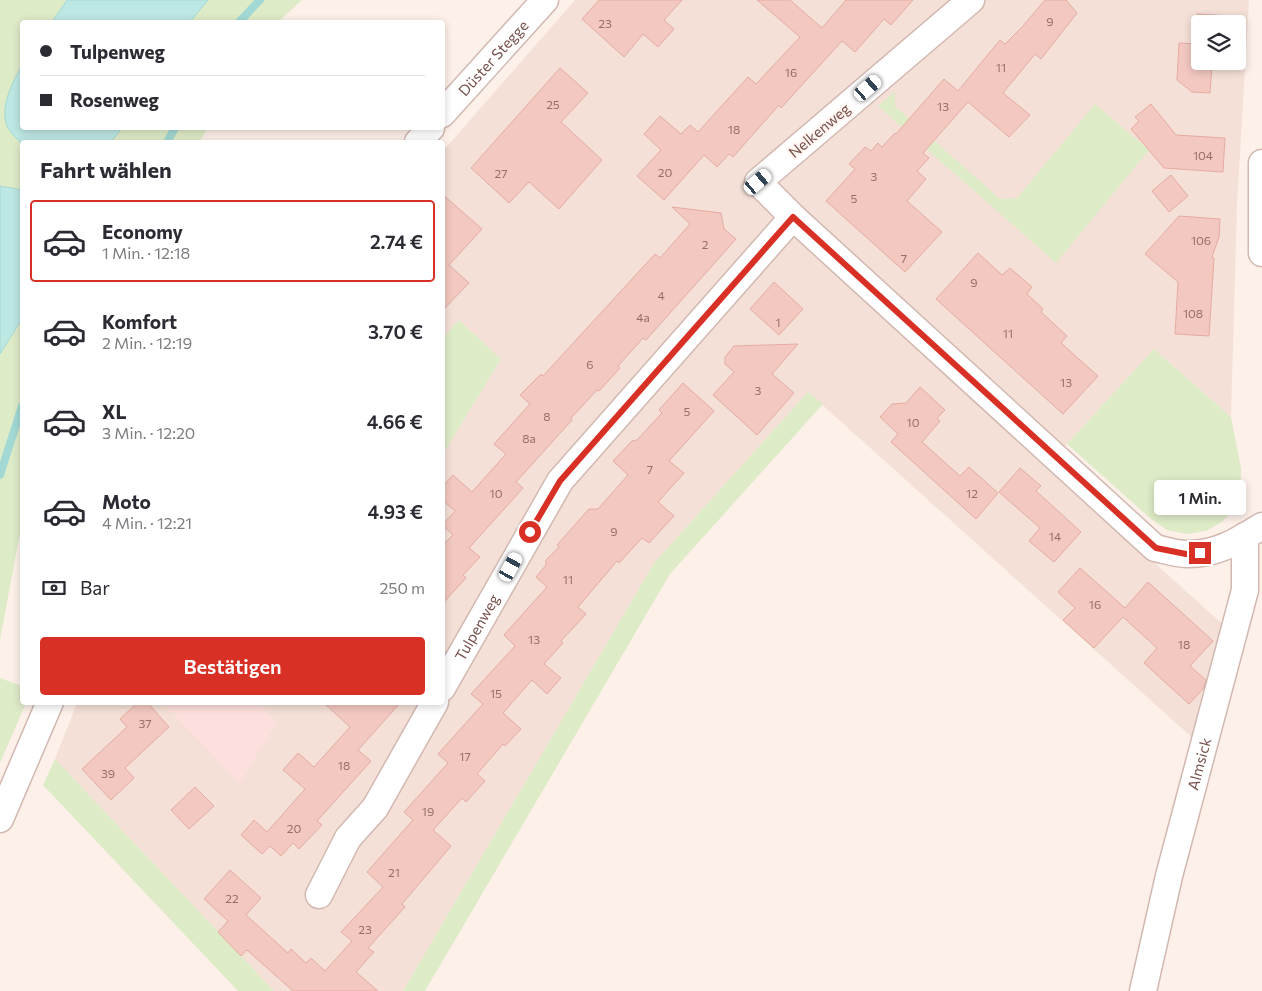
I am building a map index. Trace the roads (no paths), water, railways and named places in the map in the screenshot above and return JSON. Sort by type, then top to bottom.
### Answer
[{"type":"street","name":"Düster Stegge","points":[[445,111],[545,0]]},
{"type":"street","name":"Nelkenweg","points":[[793,217],[758,182],[971,0]]},
{"type":"street","points":[[420,140],[429,130]]},
{"type":"street","points":[[1262,163],[1262,253]]},
{"type":"street","points":[[793,217],[1156,548],[1186,554],[1215,552],[1254,531]]},
{"type":"street","name":"Tulpenweg","points":[[445,683],[560,481],[793,217]]},
{"type":"street","name":"Almsick","points":[[1143,991],[1169,876],[1245,590],[1254,531]]},
{"type":"street","points":[[0,818],[49,705]]},
{"type":"street","points":[[319,895],[348,838],[375,808],[433,705]]},
{"type":"water","points":[[67,0],[208,0],[192,20],[53,20]]},
{"type":"water","points":[[20,69],[20,130],[120,130],[113,140],[20,140],[20,142],[7,126],[5,119],[6,103],[14,79]]},
{"type":"water","points":[[0,186],[20,190],[20,322],[0,354]]},
{"type":"waterway","points":[[241,20],[260,0]]},
{"type":"waterway","points":[[168,140],[174,130]]},
{"type":"waterway","points":[[0,475],[20,412]]}]
